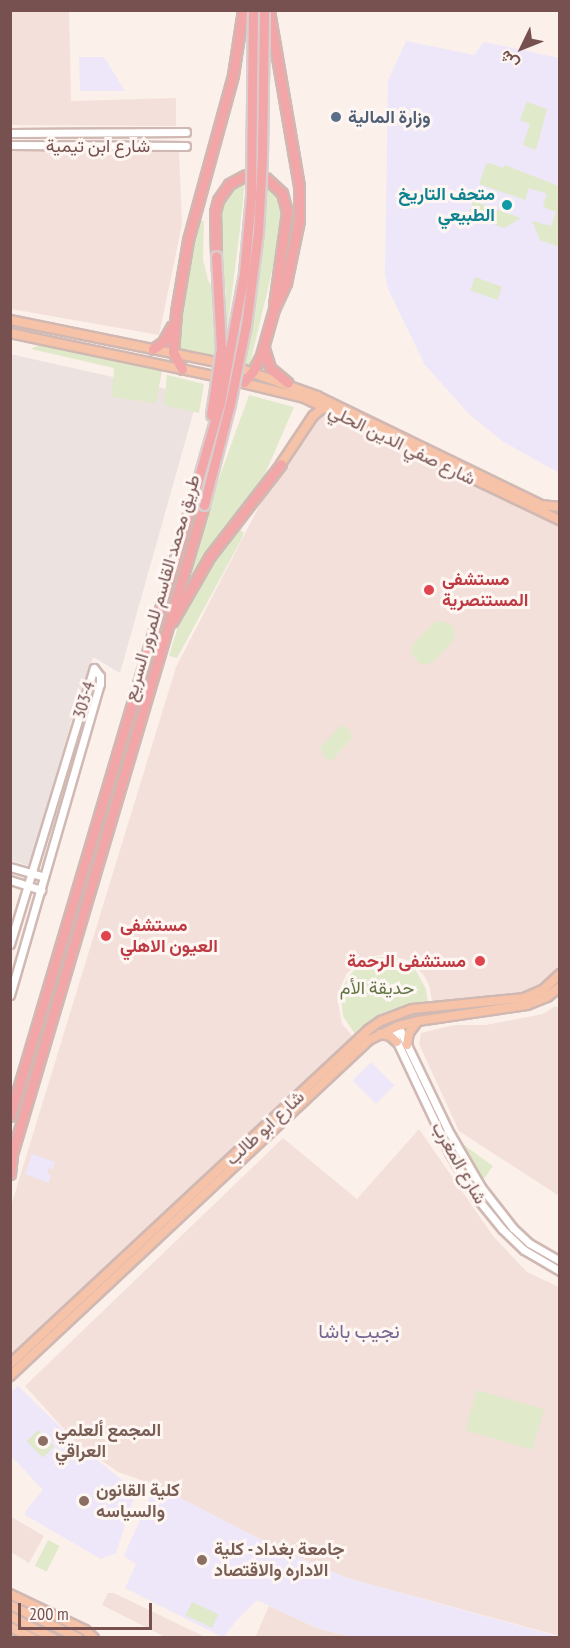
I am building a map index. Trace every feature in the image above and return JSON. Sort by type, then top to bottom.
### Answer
[{"type":"highway","points":[[182,369],[173,352],[176,312],[188,240],[235,65],[243,10]]},
{"type":"highway","name":"طريق محمد القاسم للمرور السريع","points":[[10,1116],[220,403],[244,273],[252,167],[253,10]]},
{"type":"highway","name":"طريق محمد القاسم للمرور السريع","points":[[10,1174],[12,1158],[204,505],[232,393],[246,325],[258,232],[262,157],[264,10]]},
{"type":"highway","points":[[242,382],[253,371],[274,309],[286,283],[299,221],[299,186],[269,10]]},
{"type":"highway","points":[[205,458],[222,348],[215,212],[218,200],[229,184],[246,175]]},
{"type":"highway","points":[[266,178],[282,193],[287,212],[274,309]]},
{"type":"highway","points":[[153,349],[167,336],[176,312]]},
{"type":"highway","points":[[263,346],[270,368],[288,383]]},
{"type":"highway","points":[[167,629],[210,556],[281,464]]},
{"type":"main road","points":[[10,320],[216,362]]},
{"type":"main road","points":[[10,333],[214,376]]},
{"type":"main road","points":[[116,354],[118,341]]},
{"type":"main road","name":"شارع صفي الدين الحلي","points":[[242,369],[288,383],[541,505],[560,507]]},
{"type":"main road","name":"شارع صفي الدين الحلي","points":[[242,382],[304,398],[560,520]]},
{"type":"main road","points":[[288,383],[304,398],[308,409],[307,425]]},
{"type":"main road","points":[[281,464],[307,425],[324,407]]},
{"type":"main road","name":"شارع ابو طالب","points":[[10,1364],[356,1040],[381,1021],[413,1009],[524,998],[544,989],[560,974]]},
{"type":"main road","name":"شارع ابو طالب","points":[[10,1376],[361,1047],[379,1034],[396,1026],[418,1021],[527,1005],[547,997],[560,987]]},
{"type":"main road","points":[[381,1021],[396,1026],[411,1017],[474,1002]]},
{"type":"main road","points":[[407,1045],[409,1033],[418,1021]]},
{"type":"main road","points":[[379,1034],[390,1036],[397,1042]]},
{"type":"main road","points":[[10,1594],[85,1630],[94,1638]]},
{"type":"main road","points":[[10,1605],[79,1638]]},
{"type":"main road","points":[[10,1616],[53,1638]]},
{"type":"main road","points":[[10,1627],[33,1638]]},
{"type":"street","name":"شارع ابن تيمية","points":[[10,133],[186,132]]},
{"type":"street","name":"شارع ابن تيمية","points":[[10,145],[186,146]]},
{"type":"street","name":"303-4","points":[[10,944],[94,668],[100,676],[100,684],[10,995]]},
{"type":"street","points":[[72,740],[83,744]]},
{"type":"street","points":[[52,806],[64,810]]},
{"type":"street","points":[[10,867],[44,877]]},
{"type":"street","points":[[10,880],[41,890]]},
{"type":"street","name":"شارع المغرب","points":[[396,1026],[397,1042],[454,1162],[476,1197],[502,1229],[524,1250],[560,1271]]},
{"type":"street","name":"شارع المغرب","points":[[396,1026],[463,1157],[481,1187],[513,1228],[529,1243],[560,1261]]},
{"type":"street","points":[[454,1162],[463,1157]]},
{"type":"shaded area","points":[[11,10],[69,11],[71,101],[176,98],[176,126],[11,125]]},
{"type":"shaded area","points":[[406,41],[474,55],[484,42],[559,58],[559,473],[502,441],[468,413],[425,365],[388,289],[385,274],[388,81]]},
{"type":"shaded area","points":[[79,57],[104,57],[125,91],[80,91]]},
{"type":"shaded area","points":[[11,149],[179,151],[182,224],[159,335],[11,309]]},
{"type":"shaded area","points":[[10,354],[198,396],[120,673],[93,657],[73,716],[29,866],[10,860]]},
{"type":"shaded area","points":[[324,407],[559,525],[559,974],[534,994],[433,1006],[429,985],[423,974],[407,960],[383,954],[362,960],[346,974],[337,997],[342,1024],[356,1040],[11,1364],[11,1206],[176,667],[281,464]]},
{"type":"shaded area","points":[[555,1006],[560,1009],[559,1196],[459,1131],[419,1044],[421,1033],[454,1025],[486,1025],[543,1014]]},
{"type":"shaded area","points":[[371,1062],[394,1085],[376,1104],[353,1080]]},
{"type":"shaded area","points":[[419,1129],[493,1236],[527,1272],[559,1287],[559,1636],[347,1578],[279,1549],[155,1485],[118,1472],[76,1442],[25,1386],[283,1138],[357,1199]]},
{"type":"shaded area","points":[[32,1154],[55,1162],[53,1169],[49,1168],[47,1173],[51,1175],[49,1183],[25,1174]]},
{"type":"shaded area","name":"كلية القانون والسياسه","points":[[18,1386],[83,1449],[136,1491],[116,1553],[101,1559],[25,1515],[26,1510],[43,1490],[11,1456],[11,1392]]},
{"type":"shaded area","points":[[155,1485],[279,1549],[347,1578],[559,1637],[353,1637],[319,1629],[257,1600],[222,1637],[125,1588],[136,1564],[124,1556]]},
{"type":"shaded area","points":[[10,1516],[44,1536],[29,1563],[11,1552]]},
{"type":"shaded area","points":[[108,1593],[114,1593],[205,1637],[165,1637],[102,1605]]},
{"type":"shaded area","points":[[269,1606],[319,1629],[353,1637],[255,1638]]},
{"type":"green space","points":[[527,102],[547,109],[536,150],[523,145],[530,124],[520,120]]},
{"type":"green space","points":[[486,164],[503,168],[504,165],[559,186],[559,247],[540,240],[532,221],[551,226],[556,212],[543,207],[547,194],[529,188],[525,200],[479,184]]},
{"type":"green space","points":[[245,180],[226,339],[226,294],[218,223],[221,203],[227,192]]},
{"type":"green space","points":[[266,181],[280,197],[284,210],[282,230],[249,368],[244,365],[265,231]]},
{"type":"green space","points":[[473,201],[521,218],[504,228],[468,215]]},
{"type":"green space","points":[[198,218],[204,222],[203,259],[208,280],[211,285],[214,284],[216,357],[176,349],[191,244]]},
{"type":"green space","points":[[475,277],[502,287],[497,300],[470,290]]},
{"type":"green space","points":[[41,344],[162,371],[156,403],[112,397],[114,368],[31,349]]},
{"type":"green space","points":[[167,375],[204,384],[199,413],[164,405]]},
{"type":"green space","points":[[249,395],[294,407],[258,490],[213,545],[189,584],[212,498]]},
{"type":"green space","points":[[237,527],[244,533],[240,542],[177,658],[169,656],[179,623],[214,559]]},
{"type":"green space","points":[[436,621],[450,623],[455,631],[454,640],[432,663],[420,664],[411,653],[413,644]]},
{"type":"green space","points":[[341,725],[350,730],[352,738],[332,760],[326,759],[320,748]]},
{"type":"green space","name":"حديقة الأم","points":[[377,957],[397,958],[415,969],[426,989],[428,1004],[421,1005],[357,1037],[343,1016],[341,993],[347,979],[355,969],[365,961]]},
{"type":"green space","points":[[464,1145],[493,1166],[481,1183],[461,1147]]},
{"type":"green space","points":[[477,1390],[544,1409],[533,1450],[465,1430]]},
{"type":"green space","points":[[38,1430],[54,1446],[43,1458],[27,1441]]},
{"type":"green space","points":[[48,1540],[60,1546],[46,1572],[35,1566]]},
{"type":"green space","points":[[192,1602],[218,1614],[212,1628],[186,1616]]},
{"type":"place","name":"وزارة المالية","points":[[336,117]]},
{"type":"place","name":"متحف التاريخ الطبيعي","points":[[507,205]]},
{"type":"place","name":"مستشفى المستنصرية","points":[[429,590]]},
{"type":"place","name":"مستشفى العيون الاهلي","points":[[106,936]]},
{"type":"place","name":"مستشفى الرحمة","points":[[480,961]]},
{"type":"place","name":"المجمع ألعلمي العراقي","points":[[43,1441]]},
{"type":"place","name":"كلية القانون والسياسه","points":[[84,1501]]},
{"type":"place","name":"جامعة بغداد - كلية الاداره والاقتصاد","points":[[202,1560]]},
{"type":"district","name":"نجيب باشا","points":[[359,1331]]}]
